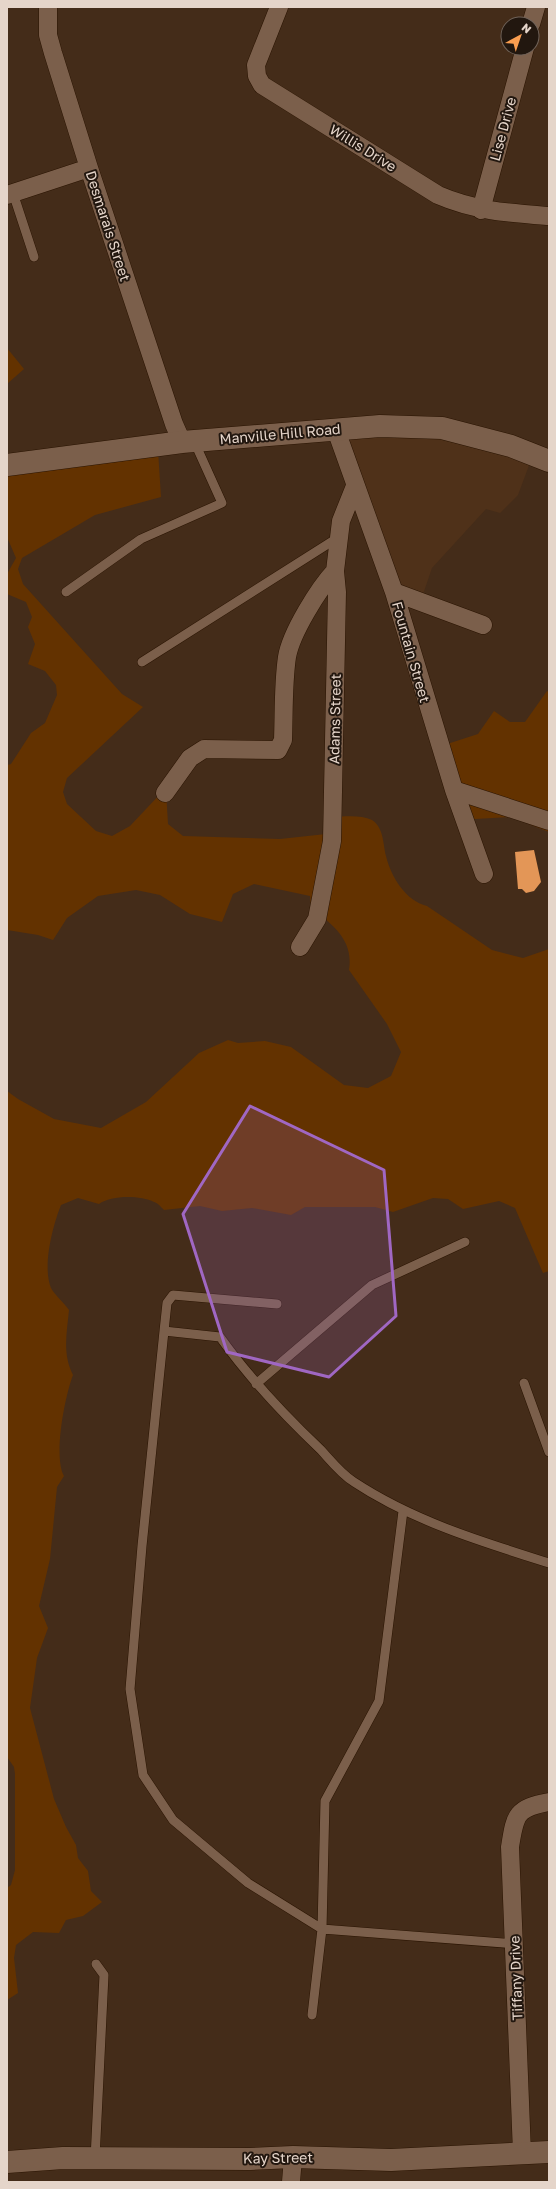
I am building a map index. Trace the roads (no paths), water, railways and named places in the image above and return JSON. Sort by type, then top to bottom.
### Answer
[{"type":"street","name":"Desmarais Street","points":[[48,7],[48,35],[89,168],[174,424],[188,442]]},
{"type":"street","name":"Willis Drive","points":[[279,7],[256,65],[257,76],[262,85],[438,195],[459,204],[481,210],[549,216]]},
{"type":"street","name":"Lise Drive","points":[[481,210],[523,56]]},
{"type":"street","points":[[10,194],[89,168]]},
{"type":"street","name":"Manville Hill Road","points":[[7,466],[188,442],[380,426],[442,428],[510,446],[549,461]]},
{"type":"street","name":"Fountain Street","points":[[336,430],[354,486],[394,592],[454,790],[484,874]]},
{"type":"street","name":"Adams Street","points":[[300,947],[317,919],[332,841],[337,592],[335,570],[341,521],[354,486]]},
{"type":"street","points":[[165,794],[190,758],[204,749],[278,750],[283,740],[287,655],[300,622],[325,580],[335,570]]},
{"type":"street","points":[[394,592],[483,625]]},
{"type":"street","points":[[454,790],[549,821]]},
{"type":"street","name":"Tiffany Drive","points":[[522,2153],[510,1847],[514,1820],[526,1808],[549,1802]]},
{"type":"street","name":"Kay Street","points":[[7,2162],[95,2159],[250,2159],[293,2157],[391,2160],[549,2152]]},
{"type":"street","points":[[291,2182],[293,2157]]},
{"type":"lane","points":[[10,194],[34,257]]},
{"type":"lane","points":[[66,592],[141,539],[222,503],[188,442]]},
{"type":"lane","points":[[142,662],[339,536]]},
{"type":"lane","points":[[256,1384],[372,1285],[464,1242]]},
{"type":"lane","points":[[277,1304],[173,1295],[167,1304],[142,1546],[130,1689],[143,1775],[173,1820],[248,1883],[322,1929],[515,1944]]},
{"type":"lane","points":[[164,1331],[220,1337],[256,1384],[288,1419],[352,1481],[403,1511],[485,1543],[549,1563]]},
{"type":"lane","points":[[524,1383],[549,1452]]},
{"type":"lane","points":[[312,2015],[322,1929],[325,1801],[379,1702],[403,1511]]},
{"type":"lane","points":[[95,2159],[104,1975],[96,1964]]}]
